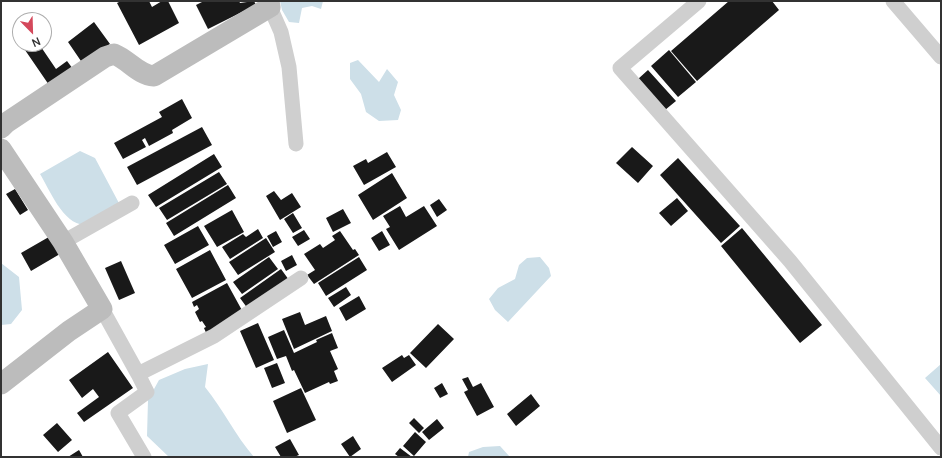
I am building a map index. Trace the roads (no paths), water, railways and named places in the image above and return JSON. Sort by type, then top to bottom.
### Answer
[{"type":"street","points":[[699,1],[620,68],[790,261],[941,448]]},
{"type":"street","points":[[893,1],[941,58]]},
{"type":"street","points":[[1,128],[6,122],[105,57],[114,54],[121,57],[142,74],[154,76],[269,4],[281,32],[290,67],[296,144]]},
{"type":"street","points":[[1,149],[63,242],[102,309],[147,392],[118,413],[144,457]]},
{"type":"street","points":[[63,242],[132,203]]},
{"type":"street","points":[[138,374],[214,336],[301,278]]},
{"type":"street","points":[[1,384],[69,331],[102,309]]}]
